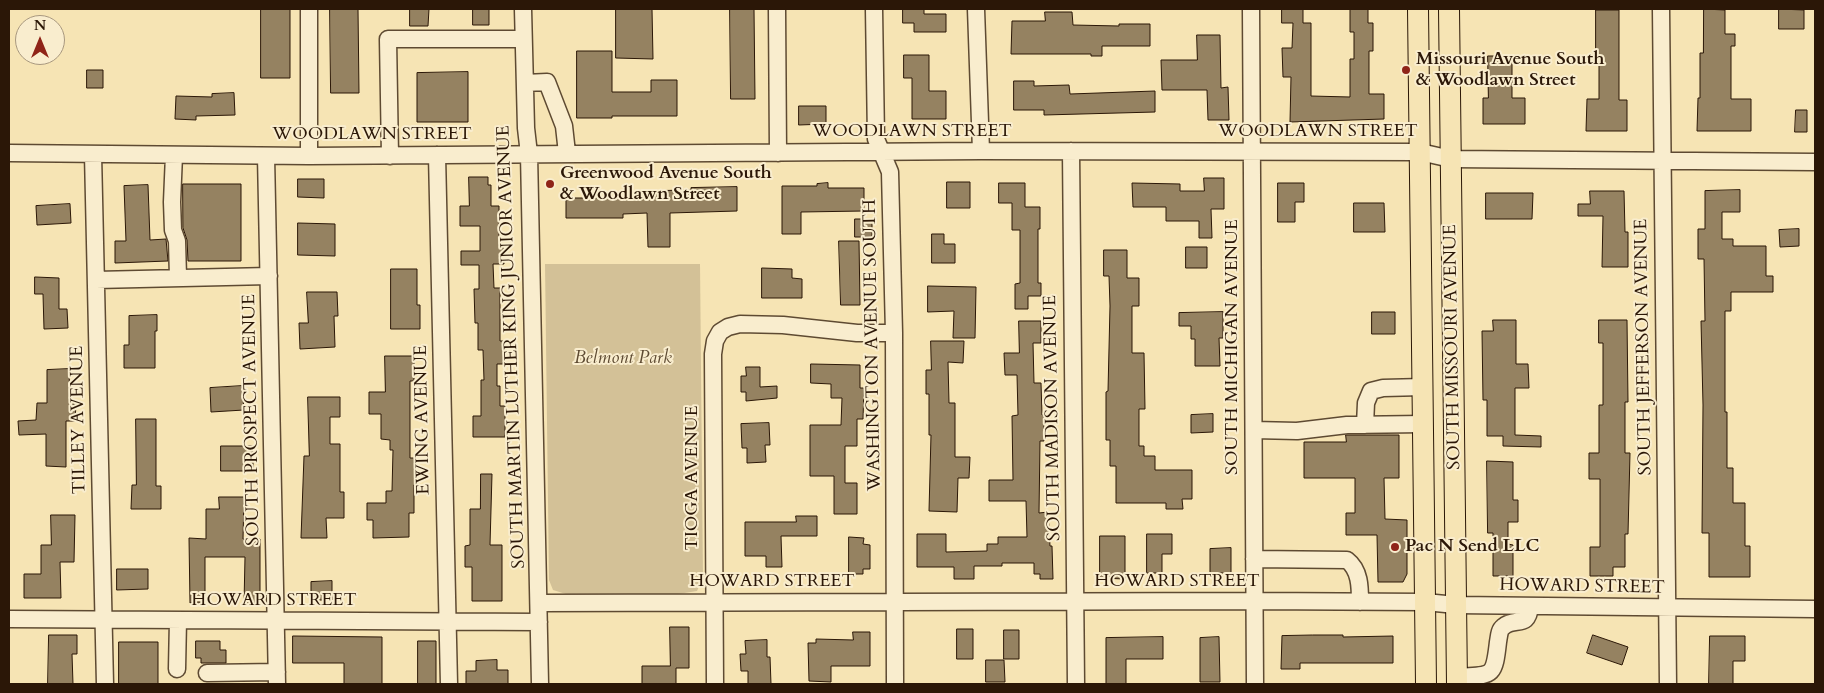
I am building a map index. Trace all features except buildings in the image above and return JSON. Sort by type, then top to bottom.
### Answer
[{"type":"main road","name":"SOUTH MISSOURI AVENUE","points":[[1418,9],[1426,684]]},
{"type":"main road","name":"SOUTH MISSOURI AVENUE","points":[[1449,9],[1457,680]]},
{"type":"street","points":[[309,9],[309,156]]},
{"type":"street","name":"SOUTH MARTIN LUTHER KING JUNIOR AVENUE","points":[[523,9],[526,128],[529,154],[540,684]]},
{"type":"street","points":[[777,9],[778,152]]},
{"type":"street","name":"WASHINGTON AVENUE SOUTH","points":[[874,9],[876,139],[890,172],[894,333],[895,684]]},
{"type":"street","points":[[976,9],[981,151]]},
{"type":"street","name":"SOUTH MICHIGAN AVENUE","points":[[1251,9],[1255,684]]},
{"type":"street","name":"SOUTH JEFFERSON AVENUE","points":[[1660,9],[1668,684]]},
{"type":"street","points":[[390,156],[388,39],[524,39]]},
{"type":"street","points":[[525,82],[547,82],[564,126],[567,153]]},
{"type":"street","name":"SOUTH MADISON AVENUE","points":[[1070,151],[1076,684]]},
{"type":"street","name":"WOODLAWN STREET","points":[[9,153],[390,156],[567,153],[1252,151],[1420,152],[1451,159],[1815,162]]},
{"type":"street","name":"TILLEY AVENUE","points":[[93,154],[105,684]]},
{"type":"street","points":[[174,155],[172,202],[173,230],[177,241],[178,277]]},
{"type":"street","name":"EWING AVENUE","points":[[437,155],[449,684]]},
{"type":"street","name":"SOUTH PROSPECT AVENUE","points":[[266,156],[277,678]]},
{"type":"street","points":[[96,280],[269,276]]},
{"type":"street","name":"TIOGA AVENUE","points":[[715,684],[713,354],[715,341],[720,332],[728,327],[740,324],[783,325],[857,333],[894,333]]},
{"type":"street","points":[[1365,424],[1366,403],[1371,391],[1383,388],[1422,387]]},
{"type":"street","points":[[1254,430],[1297,431],[1347,425],[1423,424]]},
{"type":"street","points":[[1254,560],[1347,560],[1356,570],[1359,580],[1360,602]]},
{"type":"street","name":"HOWARD STREET","points":[[539,603],[1254,601],[1425,602],[1456,606],[1815,609]]},
{"type":"street","points":[[1457,680],[1482,676],[1491,672],[1496,664],[1500,633],[1503,627],[1524,621],[1529,616],[1530,606]]},
{"type":"street","name":"HOWARD STREET","points":[[9,619],[539,622]]},
{"type":"street","points":[[177,669],[178,620]]},
{"type":"street","points":[[207,673],[277,678]]},
{"type":"green space","name":"Belmont Park","points":[[545,264],[700,264],[703,577],[697,591],[678,594],[566,594],[553,590],[549,580]]},
{"type":"place","name":"Missouri Avenue South & Woodlawn Street","points":[[1406,70]]},
{"type":"place","name":"Greenwood Avenue South & Woodlawn Street","points":[[550,184]]},
{"type":"place","name":"Pac N Send LLC","points":[[1395,547]]}]
